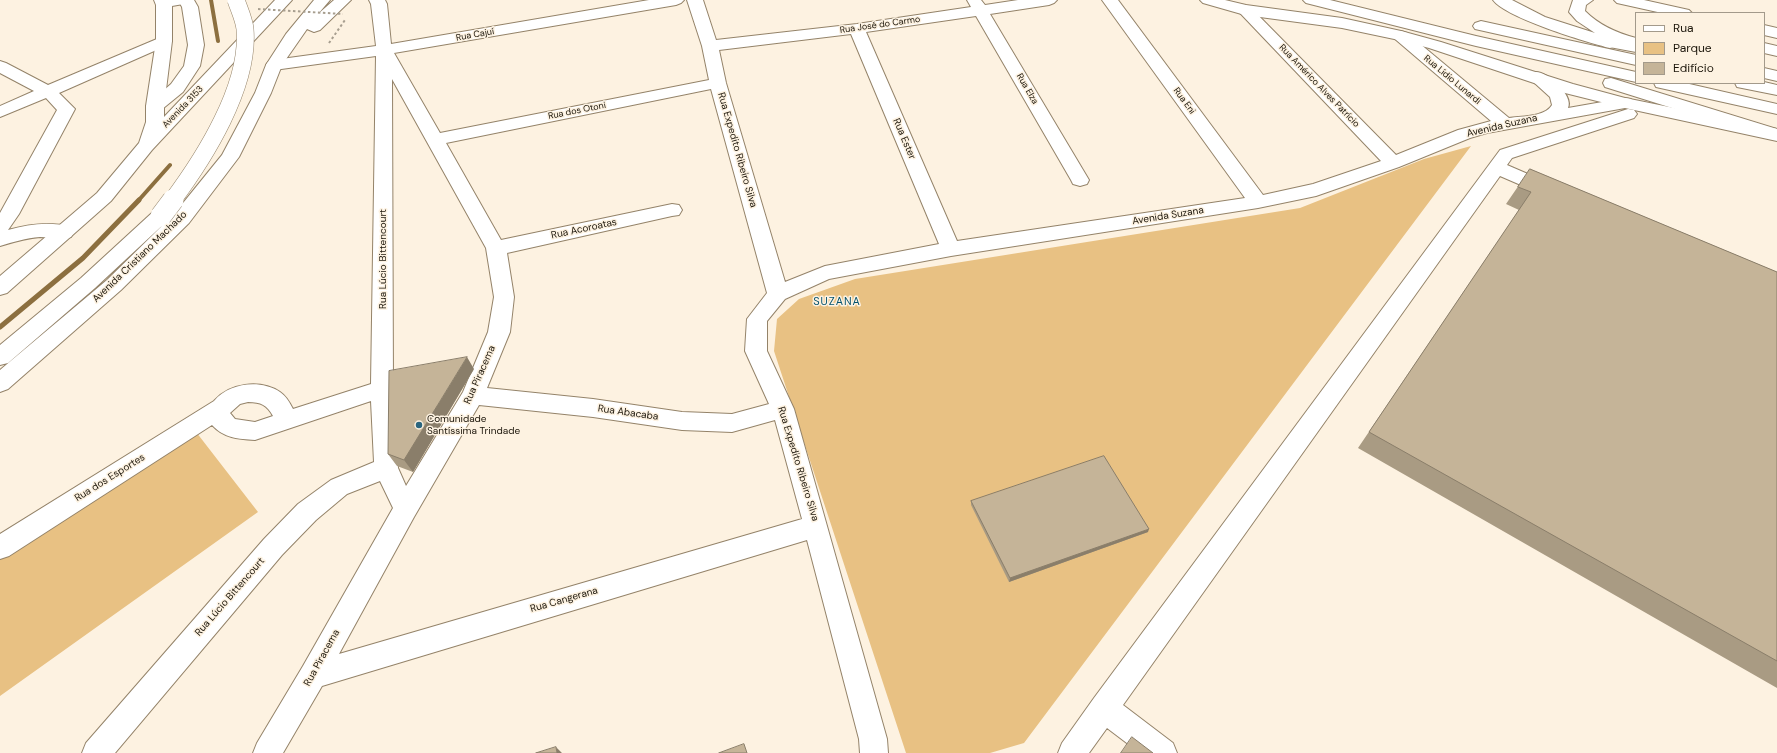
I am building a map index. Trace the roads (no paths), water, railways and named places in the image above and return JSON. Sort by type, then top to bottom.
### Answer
[{"type":"main road","points":[[146,146],[155,122],[155,106],[164,42],[163,1],[185,0],[190,7],[196,45],[192,66],[177,88],[155,106]]},
{"type":"main road","name":"Avenida Cristiano Machado","points":[[0,357],[88,283],[161,216],[213,140],[239,78],[245,50],[245,29],[236,0]]},
{"type":"main road","name":"Avenida 3153","points":[[64,232],[104,198],[146,146],[284,0]]},
{"type":"main road","points":[[276,60],[292,37],[322,0]]},
{"type":"main road","name":"Rua Piracema","points":[[267,753],[313,675],[405,509],[473,395],[499,332],[504,297],[496,248],[384,50],[379,4],[377,0]]},
{"type":"main road","name":"Rua Cajuí","points":[[276,60],[384,50],[676,0]]},
{"type":"main road","name":"Rua Expedito Ribeiro Silva","points":[[695,0],[710,46],[718,83],[778,294],[756,318],[756,351],[782,409],[816,526],[873,739],[874,753]]},
{"type":"main road","name":"Rua José do Carmo","points":[[710,46],[857,29],[977,5],[1049,0]]},
{"type":"main road","name":"Rua Eni","points":[[1110,0],[1258,202]]},
{"type":"main road","points":[[1208,0],[1245,10],[1342,23],[1401,36],[1634,105],[1776,134]]},
{"type":"main road","points":[[1311,0],[1635,77]]},
{"type":"main road","points":[[1358,0],[1493,29],[1615,50],[1635,47]]},
{"type":"main road","points":[[1501,0],[1516,10],[1635,60]]},
{"type":"main road","points":[[1585,0],[1579,3],[1577,12],[1586,23],[1604,32],[1635,43]]},
{"type":"main road","points":[[1622,0],[1679,12]]},
{"type":"main road","name":"Rua Elza","points":[[977,5],[1080,180]]},
{"type":"main road","points":[[276,60],[343,7]]},
{"type":"main road","name":"Rua Américo Alves Patrício","points":[[1245,10],[1393,163]]},
{"type":"main road","name":"Rua Ester","points":[[857,29],[951,249]]},
{"type":"main road","points":[[1765,30],[1777,33]]},
{"type":"main road","name":"Rua Lídio Lunardi","points":[[1401,36],[1504,124]]},
{"type":"main road","points":[[1476,40],[1776,134]]},
{"type":"main road","points":[[0,112],[164,42]]},
{"type":"main road","points":[[1765,48],[1777,51]]},
{"type":"main road","name":"Rua Lúcio Bittencourt","points":[[384,50],[382,389],[386,468],[405,509]]},
{"type":"main road","name":"Avenida Cristiano Machado","points":[[0,383],[114,285],[182,218],[230,157],[264,93],[276,60]]},
{"type":"main road","points":[[0,66],[49,92],[66,109],[9,214],[0,226]]},
{"type":"main road","points":[[1765,73],[1777,76]]},
{"type":"main road","name":"Avenida Suzana","points":[[1536,77],[1554,91],[1560,99],[1560,109],[1551,116]]},
{"type":"main road","name":"Rua dos Otoni","points":[[435,140],[718,83]]},
{"type":"main road","points":[[1666,84],[1777,109]]},
{"type":"main road","points":[[1748,84],[1777,90]]},
{"type":"main road","points":[[1072,753],[1506,154],[1632,113],[1634,105]]},
{"type":"main road","name":"Avenida Suzana","points":[[778,294],[825,273],[951,249],[1258,202],[1316,190],[1393,163],[1464,134],[1504,124],[1634,105]]},
{"type":"main road","points":[[1497,168],[1569,198]]},
{"type":"main road","name":"Rua Acoroatas","points":[[496,248],[672,210]]},
{"type":"main road","points":[[0,239],[25,233],[52,230],[64,232]]},
{"type":"main road","points":[[0,288],[64,232]]},
{"type":"main road","points":[[220,408],[218,416],[227,426],[238,430],[255,431],[382,389]]},
{"type":"main road","name":"Rua dos Esportes","points":[[0,548],[220,408],[238,395],[250,393],[262,394],[272,398],[288,421]]},
{"type":"main road","name":"Rua Abacaba","points":[[473,395],[593,408],[682,420],[725,423],[732,423],[782,409]]},
{"type":"main road","name":"Rua Lúcio Bittencourt","points":[[96,753],[273,547],[307,512],[339,487],[386,468]]},
{"type":"main road","name":"Rua Cangerana","points":[[313,675],[816,526]]},
{"type":"main road","points":[[1104,708],[1163,753]]},
{"type":"waterway","points":[[211,0],[218,41]]},
{"type":"waterway","points":[[138,201],[170,165]]},
{"type":"waterway","points":[[0,327],[83,258],[139,200]]},
{"type":"place","name":"Comunidade Santíssima Trindade","points":[[419,425]]},
{"type":"district","name":"SUZANA","points":[[837,302]]}]
